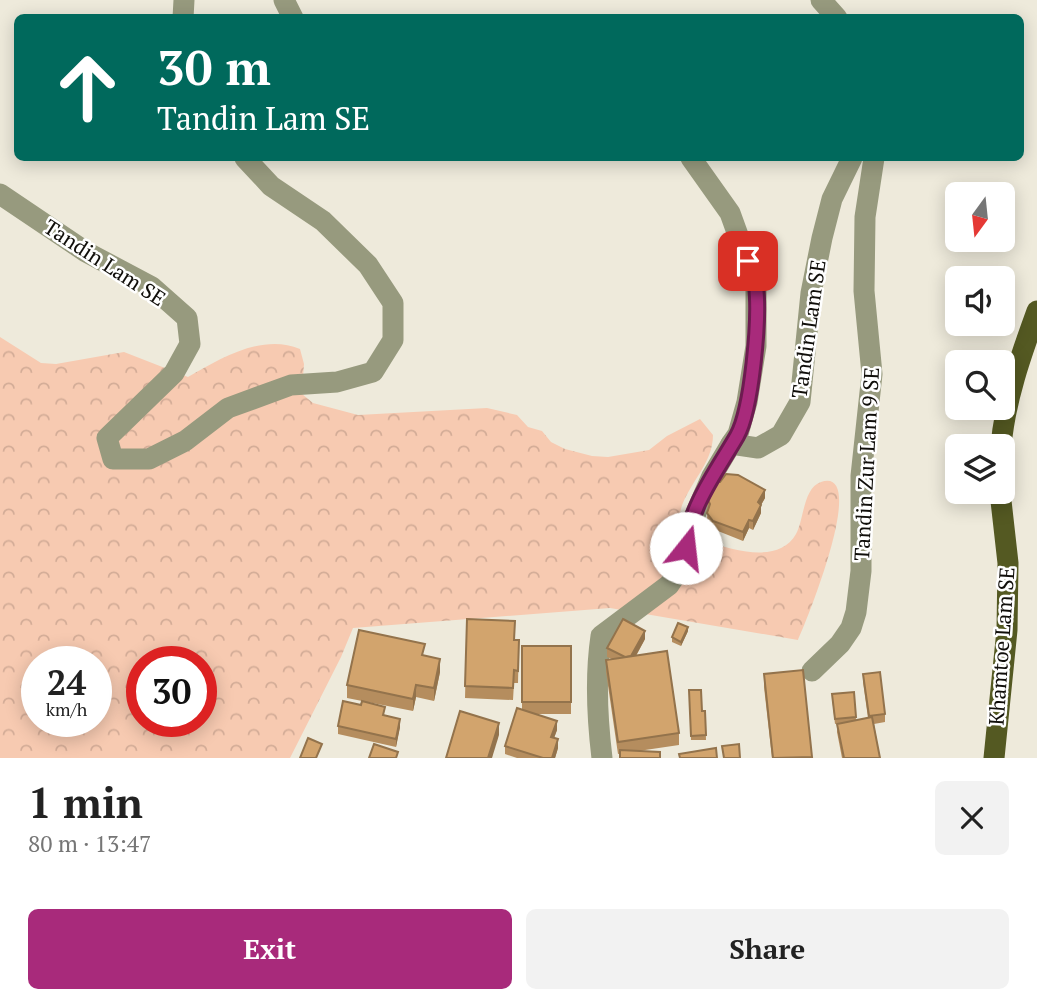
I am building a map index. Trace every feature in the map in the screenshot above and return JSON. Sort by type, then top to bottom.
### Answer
[{"type":"main road","points":[[1002,434],[1018,361],[1037,311]]},
{"type":"main road","name":"Khamtoe Lam SE","points":[[993,758],[1007,629],[1008,563],[1001,504]]},
{"type":"street","points":[[821,0],[833,14]]},
{"type":"street","name":"Tandin Lam SE","points":[[0,194],[86,252],[152,287],[187,318],[190,344],[174,373],[107,438],[113,459],[149,459],[185,441],[228,408],[291,385],[337,382],[373,372],[393,340],[393,303],[368,265],[323,221],[271,186],[248,161]]},
{"type":"street","points":[[602,758],[597,712],[601,636],[669,585],[684,562],[687,533],[712,476],[738,435],[747,402],[754,357],[756,285],[730,213],[693,161]]},
{"type":"street","name":"Tandin Lam SE","points":[[731,444],[758,448],[781,435],[800,402],[811,293],[822,238],[832,200],[851,161]]},
{"type":"street","name":"Tandin Zur Lam 9 SE","points":[[812,671],[840,644],[851,628],[856,612],[861,571],[861,476],[873,374],[864,291],[866,217],[874,161]]},
{"type":"green space","points":[[0,337],[41,363],[56,364],[124,352],[188,377],[242,350],[272,344],[286,345],[300,349],[304,364],[303,377],[291,385],[313,403],[358,415],[487,408],[517,415],[528,427],[542,431],[551,442],[565,449],[592,456],[608,457],[649,450],[667,436],[700,419],[713,435],[712,446],[686,496],[679,518],[692,534],[703,542],[733,549],[769,552],[780,549],[796,534],[807,497],[815,485],[821,482],[834,484],[839,498],[837,521],[821,579],[798,640],[610,608],[353,628],[290,758],[0,758]]},
{"type":"building","points":[[726,474],[738,475],[765,490],[758,502],[761,505],[753,521],[749,520],[743,532],[713,521],[707,513],[710,504],[708,500],[717,482]]},
{"type":"building","points":[[467,619],[515,621],[514,640],[519,640],[518,671],[514,670],[513,688],[465,686]]},
{"type":"building","points":[[623,619],[645,631],[631,656],[625,657],[607,648]]},
{"type":"building","points":[[678,623],[688,627],[681,642],[672,637]]},
{"type":"building","points":[[359,630],[425,644],[422,655],[440,659],[434,688],[416,685],[413,699],[347,685]]},
{"type":"building","points":[[522,646],[571,646],[571,702],[522,702]]},
{"type":"building","points":[[667,651],[679,733],[618,742],[606,660]]},
{"type":"building","points":[[803,670],[812,757],[773,758],[764,674]]},
{"type":"building","points":[[880,672],[885,714],[869,716],[863,674]]},
{"type":"building","points":[[689,690],[701,690],[706,735],[691,736]]},
{"type":"building","points":[[854,692],[856,717],[835,719],[832,694]]},
{"type":"building","points":[[343,701],[361,705],[362,701],[385,707],[383,715],[400,719],[396,739],[338,726]]},
{"type":"building","points":[[517,708],[557,721],[551,737],[558,739],[552,758],[543,758],[505,746]]},
{"type":"building","points":[[460,711],[499,723],[488,758],[446,758]]},
{"type":"building","points":[[872,717],[880,758],[844,758],[837,724]]},
{"type":"building","points":[[308,738],[322,744],[316,758],[300,758]]},
{"type":"building","points":[[374,744],[398,752],[396,758],[369,758]]},
{"type":"building","points":[[739,744],[740,758],[724,758],[722,746]]},
{"type":"building","points":[[716,748],[717,758],[680,758],[679,754]]},
{"type":"building","points":[[620,750],[660,752],[660,758],[620,758]]},
{"type":"route","points":[[686,548],[687,533],[712,476],[738,435],[747,402],[756,345],[756,285],[748,261]]}]
